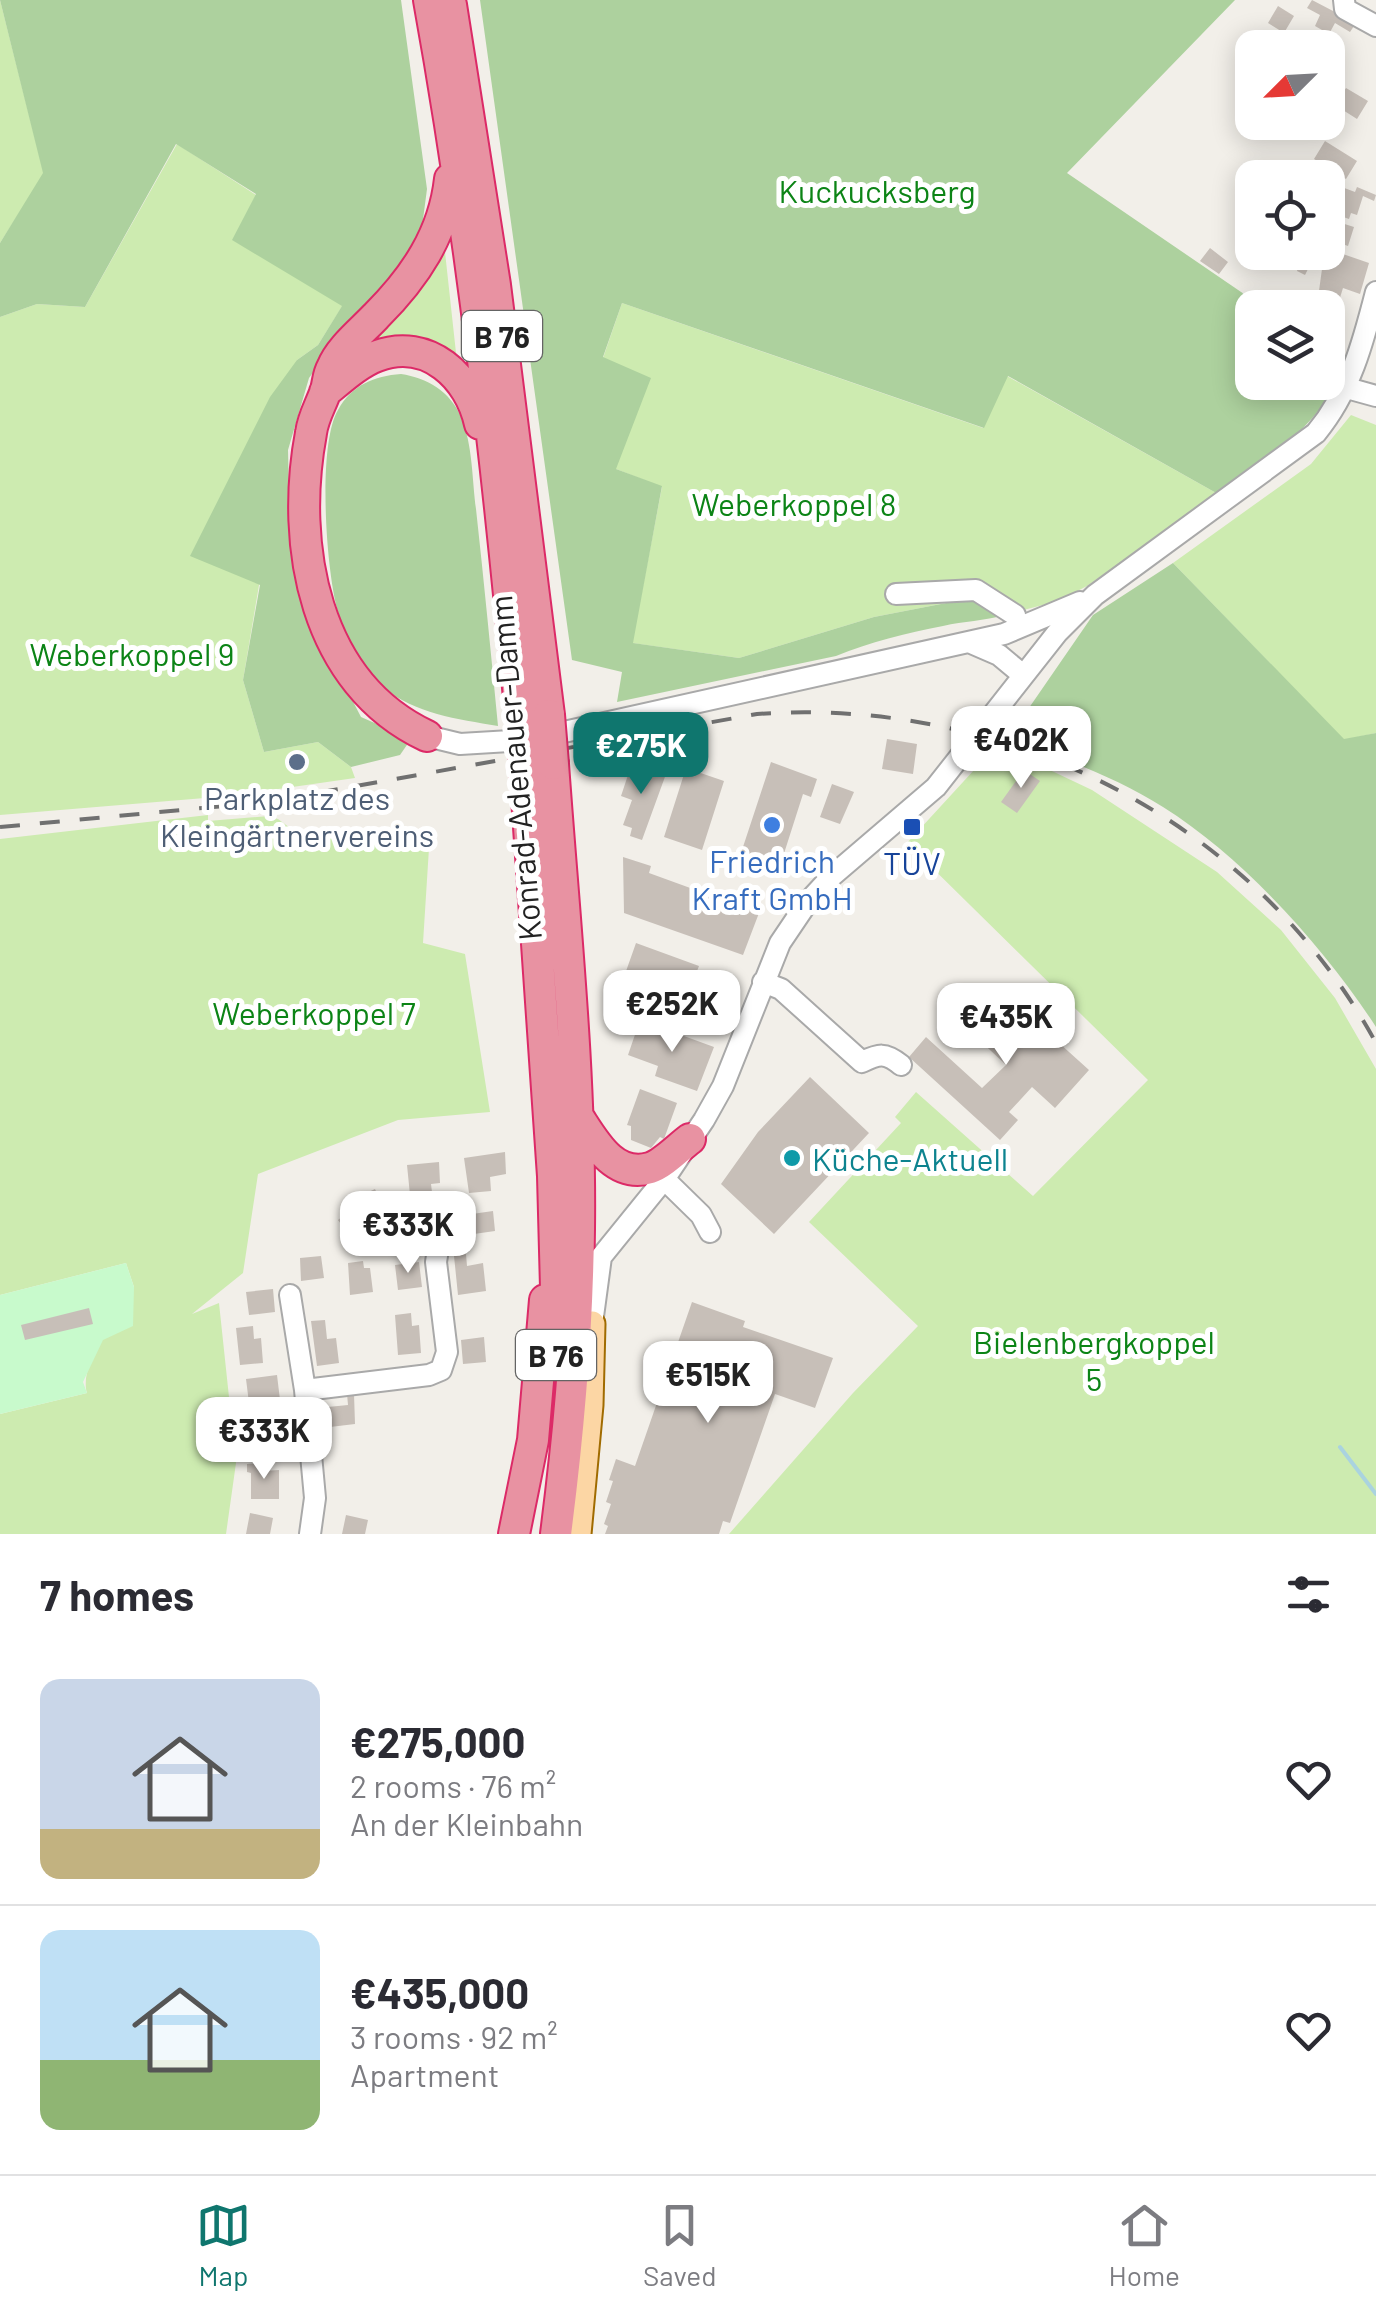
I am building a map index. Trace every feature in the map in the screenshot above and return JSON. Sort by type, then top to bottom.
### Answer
[{"type":"highway","name":"Konrad-Adenauer-Damm","points":[[429,0],[535,718]]},
{"type":"highway","name":"Konrad-Adenauer-Damm","points":[[450,0],[498,304],[539,766],[576,1112],[579,1226],[570,1428],[556,1534]]},
{"type":"highway","name":"B 76","points":[[427,736],[387,712],[360,685],[334,646],[316,599],[306,543],[304,486],[314,419],[339,356],[423,260],[437,235],[447,202],[452,142]]},
{"type":"highway","name":"B 76","points":[[325,392],[378,356],[408,352],[431,358],[456,372],[472,395],[482,433],[498,469]]},
{"type":"highway","name":"Konrad-Adenauer-Damm","points":[[536,1534],[556,1393],[539,766]]},
{"type":"highway","points":[[576,1112],[598,1148],[627,1168],[658,1173],[690,1139]]},
{"type":"highway","name":"B 76","points":[[514,1534],[540,1382],[545,1309],[544,1223],[553,1176]]},
{"type":"highway","name":"B 76","points":[[579,1226],[592,1324]]},
{"type":"main road","points":[[578,1534],[590,1406],[592,1324]]},
{"type":"street","points":[[1344,0],[1345,9],[1376,26]]},
{"type":"street","points":[[690,1139],[723,1086],[780,943],[806,903],[936,787],[1028,669],[1095,594],[1316,433],[1347,388],[1376,292]]},
{"type":"street","points":[[1347,388],[1376,396]]},
{"type":"street","points":[[896,594],[976,590],[1009,624],[1028,669]]},
{"type":"street","points":[[427,736],[460,744],[528,740],[969,642],[1095,594]]},
{"type":"street","points":[[969,642],[1028,669]]},
{"type":"street","points":[[763,982],[781,989],[862,1062],[879,1054],[888,1055],[900,1065]]},
{"type":"street","points":[[592,1324],[601,1256],[658,1173],[702,1214],[710,1232]]},
{"type":"street","points":[[305,1390],[429,1376],[441,1370],[447,1352],[436,1262],[441,1230]]},
{"type":"street","points":[[290,1295],[314,1482],[310,1534]]},
{"type":"green space","points":[[0,0],[44,174],[0,243]]},
{"type":"green space","points":[[0,0],[401,0],[427,189],[422,227],[406,261],[339,337],[309,378],[288,450],[290,535],[308,615],[361,717],[411,739],[400,755],[351,767],[318,742],[264,752],[243,680],[260,585],[190,556],[270,397],[297,360],[318,345],[342,306],[232,240],[256,194],[176,144],[85,307],[37,304],[0,317],[0,243],[43,173]]},
{"type":"green space","name":"Kuckucksberg","points":[[480,0],[1235,0],[1067,173],[1238,290],[1235,290],[1235,400],[1326,400],[1308,423],[1218,494],[1008,376],[984,428],[622,303],[603,357],[651,378],[616,469],[662,486],[633,643],[739,658],[874,617],[977,597],[1005,615],[915,632],[836,656],[617,702],[622,672],[572,660]]},
{"type":"green space","name":"Weberkoppel 9","points":[[177,144],[256,195],[233,240],[343,305],[318,345],[297,360],[243,680],[264,752],[318,742],[351,767],[355,778],[229,796],[0,815],[0,317],[37,304],[85,307]]},
{"type":"green space","points":[[442,250],[457,362],[357,349]]},
{"type":"green space","name":"Weberkoppel 8","points":[[622,303],[983,428],[1007,376],[1218,494],[1087,586],[1058,601],[1005,615],[977,597],[874,617],[739,658],[632,643],[662,487],[616,469],[603,358]]},
{"type":"green space","points":[[401,374],[420,379],[444,393],[465,428],[472,463],[498,726],[437,714],[395,696],[362,663],[339,615],[330,571],[326,511],[331,427],[344,401],[357,388]]},
{"type":"green space","points":[[1351,415],[1376,425],[1376,733],[1344,740],[1173,563],[1311,464]]},
{"type":"green space","points":[[1173,563],[1344,739],[1376,733],[1376,1027],[1307,936],[1223,851],[1163,807],[1126,786],[1009,737],[1093,615]]},
{"type":"green space","name":"Bielenbergkoppel 5","points":[[997,745],[1092,790],[1217,872],[1281,930],[1335,998],[1376,1069],[1376,1534],[729,1534],[853,1393],[918,1326],[809,1222],[901,1123],[895,1117],[916,1092],[1033,1196],[1148,1080],[907,843]]},
{"type":"green space","name":"Weberkoppel 7","points":[[208,815],[208,821],[269,816],[301,836],[415,843],[429,848],[423,943],[465,954],[490,1112],[398,1120],[258,1174],[243,1273],[192,1314],[219,1303],[236,1463],[226,1534],[0,1534],[0,1414],[87,1393],[88,1368],[94,1354],[134,1287],[126,1263],[0,1295],[0,839]]},
{"type":"green space","points":[[126,1263],[134,1287],[133,1326],[103,1340],[83,1382],[87,1393],[0,1414],[0,1295]]},
{"type":"building","points":[[1312,0],[1356,23],[1350,32],[1335,23],[1331,30],[1322,30],[1315,26],[1320,15],[1307,8]]},
{"type":"building","points":[[1278,6],[1294,16],[1286,30],[1268,23]]},
{"type":"building","points":[[1345,90],[1368,101],[1357,119],[1345,111]]},
{"type":"building","points":[[1325,141],[1357,161],[1346,179],[1345,160],[1314,159]]},
{"type":"building","points":[[1357,187],[1376,195],[1374,201],[1363,196],[1357,215],[1351,213],[1349,219],[1345,218],[1345,188],[1355,192]]},
{"type":"building","points":[[1345,224],[1354,227],[1348,246],[1345,245]]},
{"type":"building","points":[[1210,248],[1228,262],[1219,274],[1200,261]]},
{"type":"building","points":[[1345,255],[1369,263],[1360,294],[1343,288],[1319,290],[1322,270],[1345,270]]},
{"type":"building","points":[[887,739],[917,744],[913,774],[882,769]]},
{"type":"building","name":"Friedrich Kraft GmbH","points":[[771,762],[817,779],[811,797],[803,794],[780,866],[741,853]]},
{"type":"building","points":[[632,763],[666,774],[642,840],[630,836],[632,828],[623,825],[632,800],[621,796]]},
{"type":"building","points":[[686,768],[724,781],[702,850],[664,837]]},
{"type":"building","points":[[1024,770],[1040,781],[1017,813],[1001,802]]},
{"type":"building","points":[[832,784],[854,792],[840,824],[820,817]]},
{"type":"building","points":[[623,857],[651,866],[649,873],[759,913],[743,955],[624,913]]},
{"type":"building","points":[[636,943],[699,966],[692,984],[712,991],[717,978],[739,986],[727,1020],[705,1012],[701,1021],[619,991]]},
{"type":"building","points":[[1008,997],[1089,1070],[1055,1108],[1032,1087],[1009,1112],[1018,1120],[1000,1140],[909,1057],[926,1037],[982,1088],[1006,1065],[974,1035]]},
{"type":"building","points":[[640,1020],[714,1047],[697,1091],[655,1076],[658,1066],[628,1055]]},
{"type":"building","name":"Küche-Aktuell","points":[[810,1077],[869,1133],[774,1234],[721,1184],[758,1132]]},
{"type":"building","points":[[640,1089],[677,1103],[664,1139],[660,1137],[651,1148],[631,1140],[631,1126],[627,1125]]},
{"type":"building","points":[[505,1152],[506,1174],[490,1177],[491,1191],[469,1193],[464,1158]]},
{"type":"building","points":[[439,1162],[440,1183],[431,1184],[432,1192],[410,1195],[407,1165]]},
{"type":"building","points":[[375,1189],[380,1200],[371,1206],[377,1215],[350,1236],[338,1220],[352,1209],[356,1198]]},
{"type":"building","points":[[493,1211],[495,1231],[474,1234],[472,1214]]},
{"type":"building","points":[[466,1254],[467,1266],[483,1263],[486,1291],[458,1295],[454,1256]]},
{"type":"building","points":[[321,1256],[324,1278],[301,1281],[300,1258]]},
{"type":"building","points":[[363,1261],[364,1268],[370,1268],[373,1292],[350,1295],[348,1263]]},
{"type":"building","points":[[419,1262],[422,1287],[398,1290],[395,1265]]},
{"type":"building","points":[[273,1289],[275,1312],[249,1315],[246,1292]]},
{"type":"building","points":[[692,1302],[745,1321],[743,1327],[833,1358],[815,1408],[775,1394],[730,1523],[723,1521],[719,1534],[605,1534],[611,1504],[606,1502],[613,1481],[609,1480],[616,1459],[635,1466]]},
{"type":"building","points":[[89,1308],[93,1324],[25,1340],[21,1325]]},
{"type":"building","points":[[411,1313],[412,1326],[419,1325],[421,1353],[398,1355],[395,1315]]},
{"type":"building","points":[[325,1320],[327,1339],[336,1338],[339,1363],[317,1366],[311,1321]]},
{"type":"building","points":[[253,1326],[254,1339],[261,1338],[263,1363],[240,1365],[236,1328]]},
{"type":"building","points":[[484,1337],[486,1362],[463,1364],[461,1340]]},
{"type":"building","points":[[277,1375],[280,1400],[249,1403],[246,1379]]},
{"type":"building","points":[[347,1394],[354,1394],[355,1424],[330,1427],[328,1407],[348,1405]]},
{"type":"building","points":[[260,1420],[260,1426],[270,1425],[272,1432],[276,1432],[279,1456],[251,1459],[250,1429],[246,1429],[245,1422]]},
{"type":"building","points":[[263,1463],[264,1471],[279,1470],[279,1499],[251,1499],[247,1464]]},
{"type":"building","points":[[250,1513],[273,1518],[270,1534],[246,1534]]},
{"type":"building","points":[[346,1515],[368,1520],[365,1534],[342,1534]]},
{"type":"waterway","points":[[1340,1447],[1376,1494]]},
{"type":"railway","points":[[0,827],[267,802],[757,714],[850,714],[942,727],[1031,752],[1115,788],[1193,837],[1263,895],[1325,964],[1376,1043]]},
{"type":"place","name":"Parkplatz des Kleingärtnervereins","points":[[297,762]]},
{"type":"place","name":"Friedrich Kraft GmbH","points":[[772,825]]},
{"type":"place","name":"TÜV","points":[[912,827]]},
{"type":"place","name":"Küche-Aktuell","points":[[792,1158]]}]
